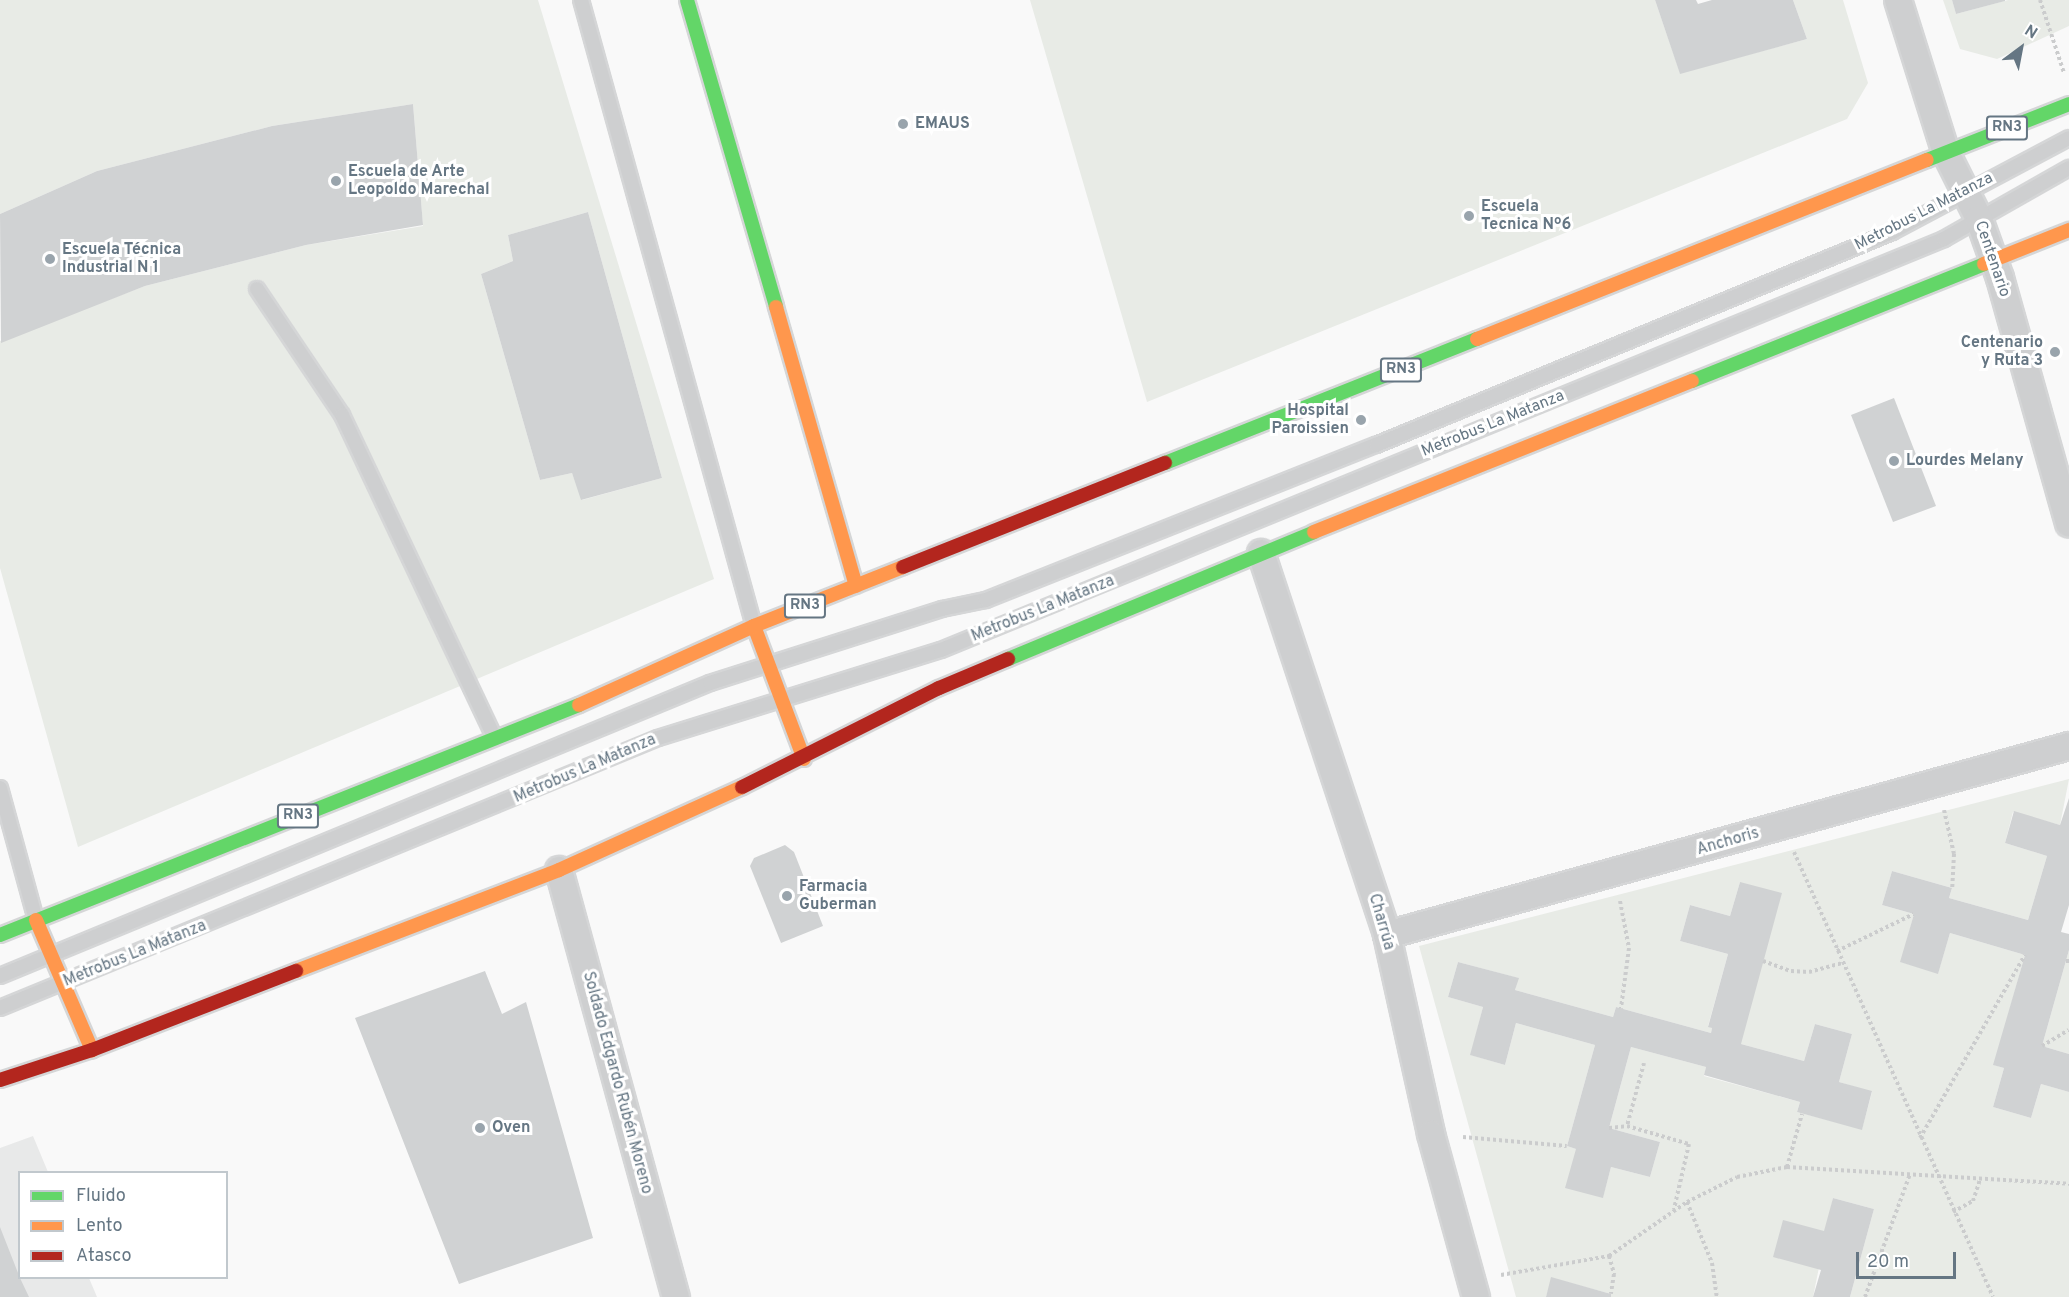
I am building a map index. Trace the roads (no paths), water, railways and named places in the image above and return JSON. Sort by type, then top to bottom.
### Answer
[{"type":"main road","points":[[687,0],[856,586]]},
{"type":"main road","name":"RN3","points":[[0,935],[597,698],[754,626],[2069,104]]},
{"type":"main road","points":[[0,1080],[92,1050],[559,870],[804,759],[939,688],[1261,553],[2069,230]]},
{"type":"main road","points":[[754,626],[804,759]]},
{"type":"main road","points":[[36,920],[92,1050]]},
{"type":"street","name":"Centenario","points":[[1898,0],[1946,153],[1964,194],[1979,219],[1993,260],[2069,523]]},
{"type":"street","name":"Charrúa","points":[[1261,553],[1387,935],[1431,1134],[1473,1288]]},
{"type":"street","name":"Anchoris","points":[[1387,935],[2069,746]]},
{"type":"street","name":"Soldado Edgardo Rubén Moreno","points":[[559,870],[676,1297]]},
{"type":"lane","points":[[581,0],[754,626]]},
{"type":"lane","name":"Metrobus La Matanza","points":[[0,976],[710,683],[770,667],[942,609],[986,600],[1159,532],[1892,232],[2069,138]]},
{"type":"lane","name":"Metrobus La Matanza","points":[[0,1008],[658,738],[942,651],[1944,239],[2069,168]]},
{"type":"lane","points":[[257,289],[342,415],[495,738]]},
{"type":"lane","points":[[0,788],[36,920]]},
{"type":"place","name":"EMAUS","points":[[903,124]]},
{"type":"place","name":"Escuela de Arte Leopoldo Marechal","points":[[336,181]]},
{"type":"place","name":"Escuela Tecnica Nº6","points":[[1469,216]]},
{"type":"place","name":"Escuela Técnica Industrial N 1","points":[[50,259]]},
{"type":"place","name":"Centenario y Ruta 3","points":[[2055,352]]},
{"type":"place","name":"Hospital Paroissien","points":[[1361,420]]},
{"type":"place","name":"Lourdes Melany","points":[[1894,461]]},
{"type":"place","name":"Farmacia Guberman","points":[[787,896]]},
{"type":"place","name":"Oven","points":[[480,1128]]}]
